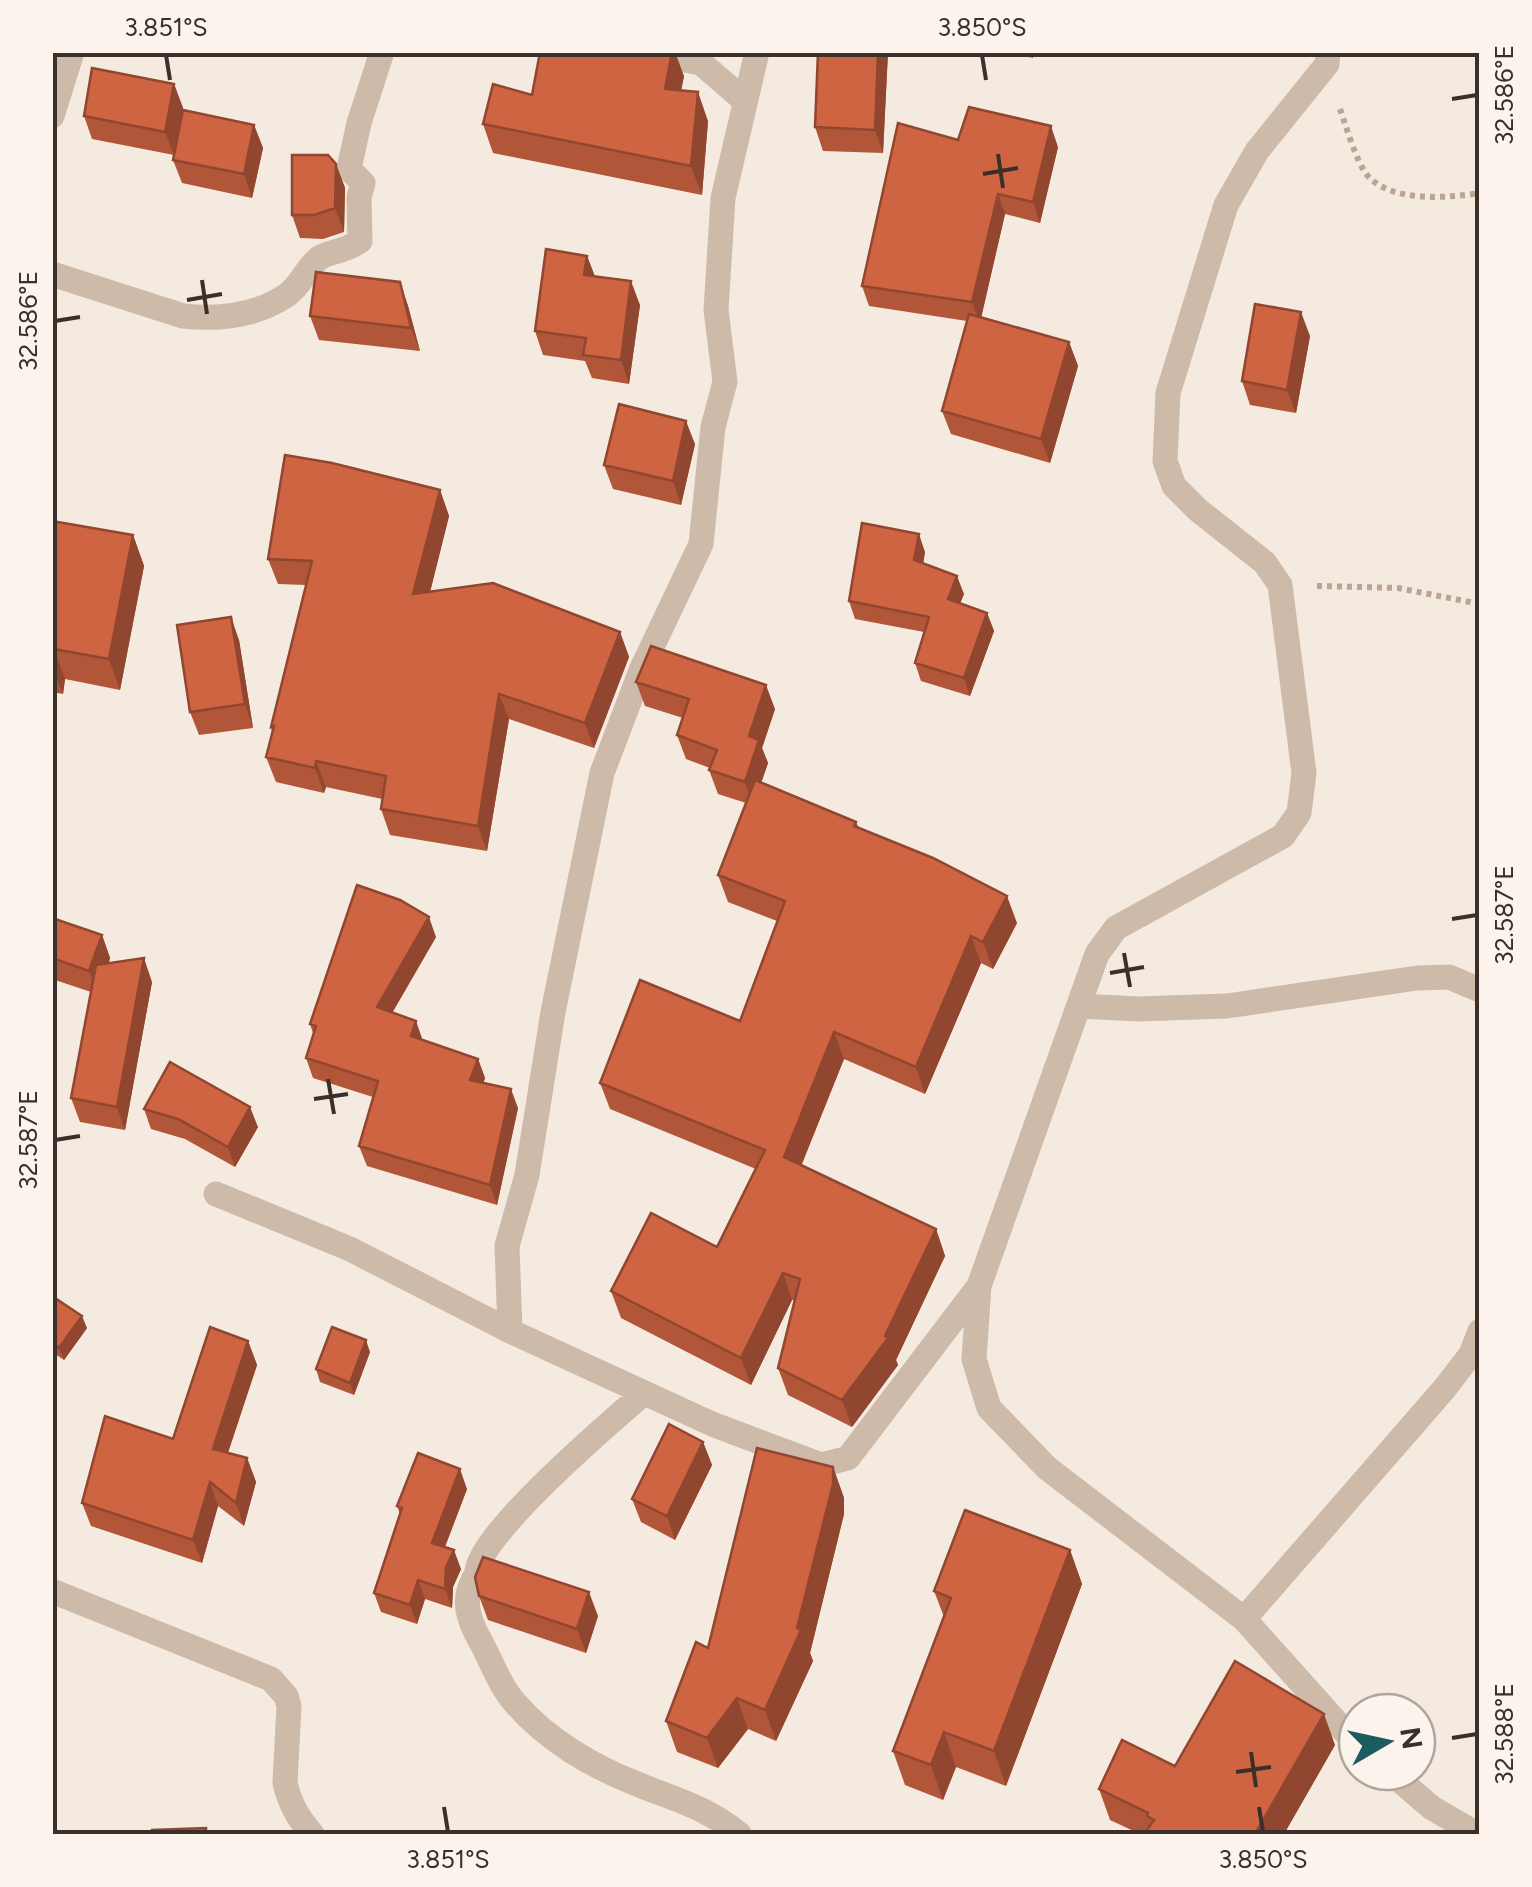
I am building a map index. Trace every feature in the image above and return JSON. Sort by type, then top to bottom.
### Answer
[{"type":"street","points":[[52,116],[72,52]]},
{"type":"street","points":[[52,274],[183,316],[206,318],[247,313],[287,294],[319,258],[347,250],[360,241],[359,197],[363,184],[349,169],[359,122],[382,52]]},
{"type":"street","points":[[641,52],[701,64],[745,101]]},
{"type":"street","points":[[510,1331],[506,1246],[527,1175],[554,1012],[602,773],[642,668],[701,544],[713,427],[725,382],[716,310],[723,198],[757,52]]},
{"type":"street","points":[[1327,58],[1257,151],[1226,205],[1168,392],[1165,461],[1174,486],[1198,510],[1266,563],[1280,584],[1304,773],[1300,814],[1284,836],[1116,928],[1097,954],[980,1286],[974,1359],[989,1408],[1046,1468],[1244,1618],[1337,1723]]},
{"type":"street","points":[[1080,1006],[1138,1010],[1227,1006],[1449,976],[1480,990]]},
{"type":"street","points":[[216,1194],[350,1249],[510,1331],[712,1424],[821,1465],[848,1458],[980,1286]]},
{"type":"street","points":[[1244,1618],[1445,1388],[1472,1354],[1480,1330]]},
{"type":"street","points":[[644,1393],[556,1470],[487,1548],[468,1586],[466,1608],[514,1702],[547,1734],[620,1777],[703,1808],[739,1834]]},
{"type":"street","points":[[52,1590],[271,1679],[286,1696],[289,1706],[287,1792],[296,1816],[312,1834]]},
{"type":"street","points":[[1413,1792],[1432,1808],[1477,1834]]},
{"type":"path","points":[[1327,58],[1347,129],[1367,175],[1395,192],[1443,199],[1480,193]]},
{"type":"path","points":[[1280,584],[1398,588],[1480,604]]},
{"type":"building","points":[[540,52],[672,52],[665,89],[698,92],[691,166],[483,124],[493,84],[532,95]]},
{"type":"building","points":[[818,52],[878,52],[875,130],[815,127]]},
{"type":"building","points":[[92,68],[174,84],[165,132],[84,116]]},
{"type":"building","points":[[969,107],[1051,126],[1033,202],[998,194],[972,302],[862,286],[898,123],[958,140]]},
{"type":"building","points":[[183,110],[254,125],[244,174],[173,160]]},
{"type":"building","points":[[292,155],[328,155],[336,164],[335,208],[314,215],[292,215]]},
{"type":"building","points":[[546,249],[587,256],[584,275],[631,281],[621,360],[583,355],[586,338],[535,331]]},
{"type":"building","points":[[316,272],[400,282],[411,328],[310,316]]},
{"type":"building","points":[[1255,304],[1301,312],[1287,390],[1242,381]]},
{"type":"building","points":[[969,314],[1069,342],[1041,439],[942,411]]},
{"type":"building","points":[[619,404],[686,421],[673,481],[604,465]]},
{"type":"building","points":[[285,455],[440,490],[413,594],[493,583],[620,632],[585,723],[499,694],[478,826],[381,809],[386,776],[316,761],[315,768],[266,757],[312,561],[268,559]]},
{"type":"building","points":[[52,521],[133,535],[109,659],[54,649],[52,658]]},
{"type":"building","points":[[862,523],[919,534],[914,560],[957,576],[948,599],[987,613],[964,678],[915,663],[929,617],[849,601]]},
{"type":"building","points":[[231,617],[245,704],[190,712],[177,625]]},
{"type":"building","points":[[651,646],[766,685],[749,736],[759,740],[745,782],[709,770],[717,750],[677,735],[689,699],[636,682]]},
{"type":"building","points":[[755,780],[856,822],[854,826],[933,858],[1007,896],[983,942],[971,936],[916,1067],[834,1032],[784,1157],[936,1229],[885,1336],[888,1338],[842,1400],[778,1368],[800,1279],[783,1273],[741,1358],[611,1291],[651,1213],[717,1247],[765,1150],[600,1083],[640,980],[740,1021],[785,901],[718,875]]},
{"type":"building","points":[[357,885],[400,900],[429,917],[377,1007],[416,1021],[411,1036],[478,1059],[470,1080],[511,1089],[490,1185],[359,1146],[378,1081],[306,1058],[316,1026],[310,1024]]},
{"type":"building","points":[[52,918],[102,935],[89,971],[52,958]]},
{"type":"building","points":[[144,958],[117,1107],[71,1098],[96,965]]},
{"type":"building","points":[[170,1062],[250,1107],[228,1147],[178,1119],[144,1109]]},
{"type":"building","points":[[52,1296],[82,1316],[59,1348],[52,1343]]},
{"type":"building","points":[[210,1327],[248,1341],[213,1449],[247,1458],[236,1503],[210,1482],[193,1540],[82,1503],[105,1416],[173,1439]]},
{"type":"building","points":[[332,1327],[366,1340],[350,1383],[316,1369]]},
{"type":"building","points":[[669,1424],[703,1442],[667,1516],[632,1499]]},
{"type":"building","points":[[757,1448],[833,1467],[833,1484],[797,1628],[801,1630],[765,1710],[737,1698],[707,1738],[666,1721],[696,1642],[708,1648]]},
{"type":"building","points":[[418,1453],[460,1469],[432,1543],[454,1550],[446,1567],[445,1589],[418,1580],[410,1605],[374,1593],[402,1508],[397,1506]]},
{"type":"building","points":[[965,1510],[1070,1550],[994,1751],[944,1732],[931,1765],[893,1751],[951,1598],[934,1591]]},
{"type":"building","points":[[483,1557],[589,1592],[577,1629],[479,1596],[475,1577]]},
{"type":"building","points":[[1235,1661],[1324,1714],[1255,1834],[1144,1834],[1154,1820],[1148,1813],[1099,1789],[1122,1740],[1175,1766]]},
{"type":"building","points":[[206,1828],[206,1834],[151,1834],[152,1830]]}]
